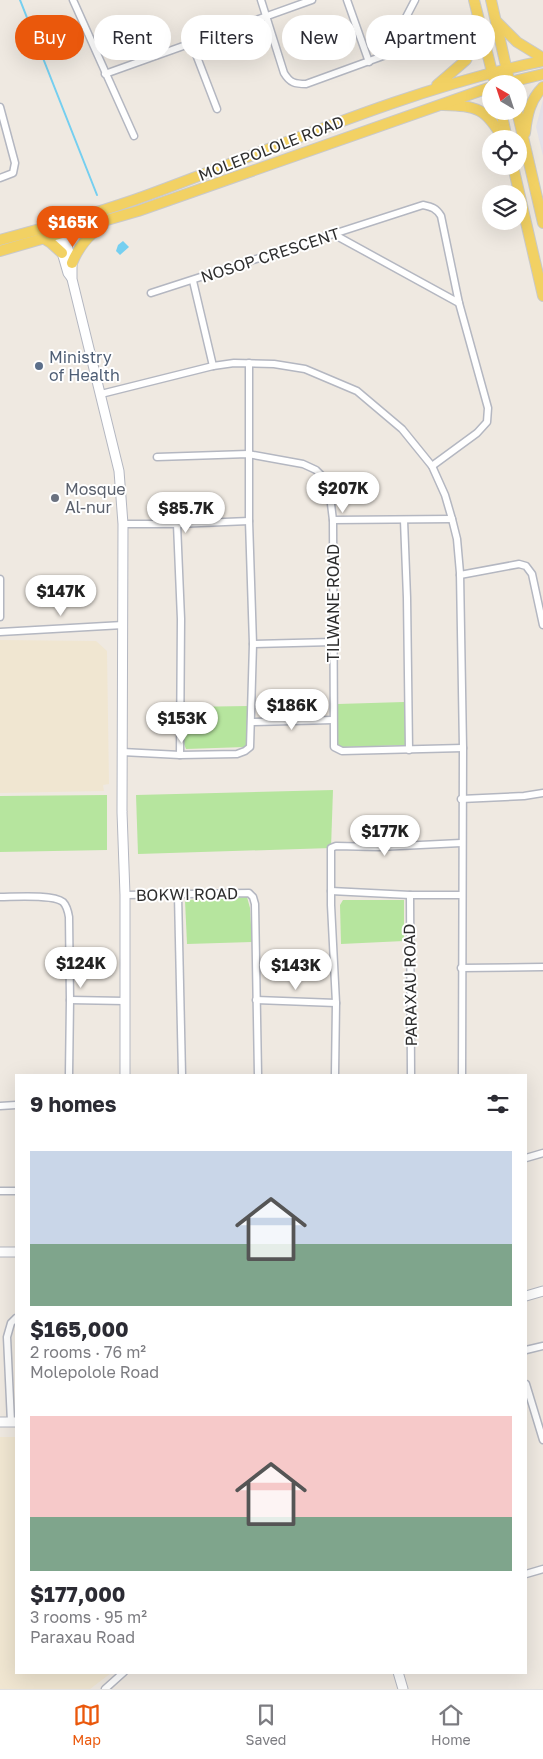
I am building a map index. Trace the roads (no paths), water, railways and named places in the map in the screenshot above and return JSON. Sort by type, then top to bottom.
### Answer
[{"type":"main road","points":[[474,0],[477,15]]},
{"type":"main road","points":[[491,0],[506,75]]},
{"type":"main road","points":[[496,21],[517,42],[543,59]]},
{"type":"main road","name":"MOLEPOLOLE ROAD","points":[[0,251],[43,238],[59,229],[133,200],[430,90],[543,59]]},
{"type":"main road","points":[[430,90],[466,60]]},
{"type":"main road","points":[[489,60],[493,75]]},
{"type":"main road","points":[[528,78],[543,74]]},
{"type":"main road","points":[[526,130],[529,106],[535,95],[543,87]]},
{"type":"main road","name":"MOLEPOLOLE ROAD","points":[[0,240],[115,218],[482,90]]},
{"type":"main road","points":[[437,105],[475,108],[485,114],[497,130]]},
{"type":"main road","points":[[527,155],[543,223]]},
{"type":"main road","points":[[515,175],[543,296]]},
{"type":"main road","points":[[72,263],[83,241],[115,218]]},
{"type":"main road","points":[[43,238],[51,242],[62,253]]},
{"type":"street","points":[[74,0],[105,74],[134,136]]},
{"type":"street","points":[[261,0],[266,15]]},
{"type":"street","points":[[269,15],[312,0]]},
{"type":"street","points":[[347,0],[369,62]]},
{"type":"street","points":[[272,35],[288,80],[294,84],[306,84],[384,56],[415,0]]},
{"type":"street","points":[[105,74],[181,48]]},
{"type":"street","points":[[198,60],[217,109]]},
{"type":"street","points":[[0,107],[15,163],[13,173],[0,178]]},
{"type":"street","name":"NOSOP CRESCENT","points":[[213,366],[192,281],[423,205],[432,206],[441,216],[459,303]]},
{"type":"street","points":[[59,229],[62,253],[68,273],[72,279]]},
{"type":"street","points":[[59,229],[72,263],[72,279],[119,471],[123,524],[122,812],[125,895],[125,1074]]},
{"type":"street","points":[[335,235],[459,303],[488,408],[487,422],[472,437],[432,466]]},
{"type":"street","points":[[151,293],[192,281]]},
{"type":"street","points":[[101,394],[213,366],[249,363],[274,364],[305,369],[357,391],[402,429],[432,466],[445,496],[452,519],[457,539],[460,575],[463,748],[461,799],[462,1074]]},
{"type":"street","points":[[122,752],[180,755],[237,754],[250,747],[253,644],[248,454],[249,363]]},
{"type":"street","name":"TILWANE ROAD","points":[[157,457],[248,454],[304,464],[316,470],[324,478],[329,488],[333,520],[333,742],[338,750],[342,751],[409,750]]},
{"type":"street","points":[[333,520],[452,519]]},
{"type":"street","points":[[404,520],[409,750],[463,748]]},
{"type":"street","points":[[123,524],[249,521]]},
{"type":"street","points":[[177,524],[181,619],[180,755]]},
{"type":"street","points":[[460,575],[518,564],[523,565],[532,574],[543,625]]},
{"type":"street","points":[[0,579],[0,617]]},
{"type":"street","points":[[0,632],[124,625]]},
{"type":"street","points":[[253,644],[333,642]]},
{"type":"street","points":[[251,722],[333,720]]},
{"type":"street","points":[[461,799],[524,796],[543,793]]},
{"type":"street","points":[[335,1074],[336,1003],[331,850],[334,847],[461,843]]},
{"type":"street","points":[[331,891],[410,895],[461,895]]},
{"type":"street","name":"BOKWI ROAD","points":[[125,895],[249,894],[253,898],[254,904],[256,1000]]},
{"type":"street","points":[[178,895],[182,1074]]},
{"type":"street","name":"PARAXAU ROAD","points":[[410,895],[411,1074]]},
{"type":"street","points":[[0,897],[53,898],[62,901],[67,906],[69,916],[69,1074]]},
{"type":"street","points":[[461,968],[543,968]]},
{"type":"street","points":[[70,1000],[125,1000]]},
{"type":"street","points":[[258,1074],[256,1000],[336,1003]]},
{"type":"street","points":[[0,1106],[15,1105]]},
{"type":"street","points":[[527,1158],[543,1153]]},
{"type":"street","points":[[0,1191],[15,1191]]},
{"type":"street","points":[[0,1252],[15,1252]]},
{"type":"street","points":[[527,1296],[543,1291]]},
{"type":"street","points":[[0,1422],[14,1422],[13,1365],[8,1330],[10,1324],[15,1319]]},
{"type":"street","points":[[527,1350],[543,1346]]},
{"type":"street","points":[[527,1387],[543,1440]]},
{"type":"street","points":[[527,1574],[543,1569]]},
{"type":"street","points":[[105,1689],[122,1674]]},
{"type":"street","points":[[399,1674],[403,1689]]},
{"type":"water","points":[[123,241],[129,247],[120,255],[116,251],[118,245]]},
{"type":"waterway","points":[[20,0],[97,195]]},
{"type":"place","name":"Ministry of Health","points":[[39,366]]},
{"type":"place","name":"Mosque Al-nur","points":[[55,498]]}]
